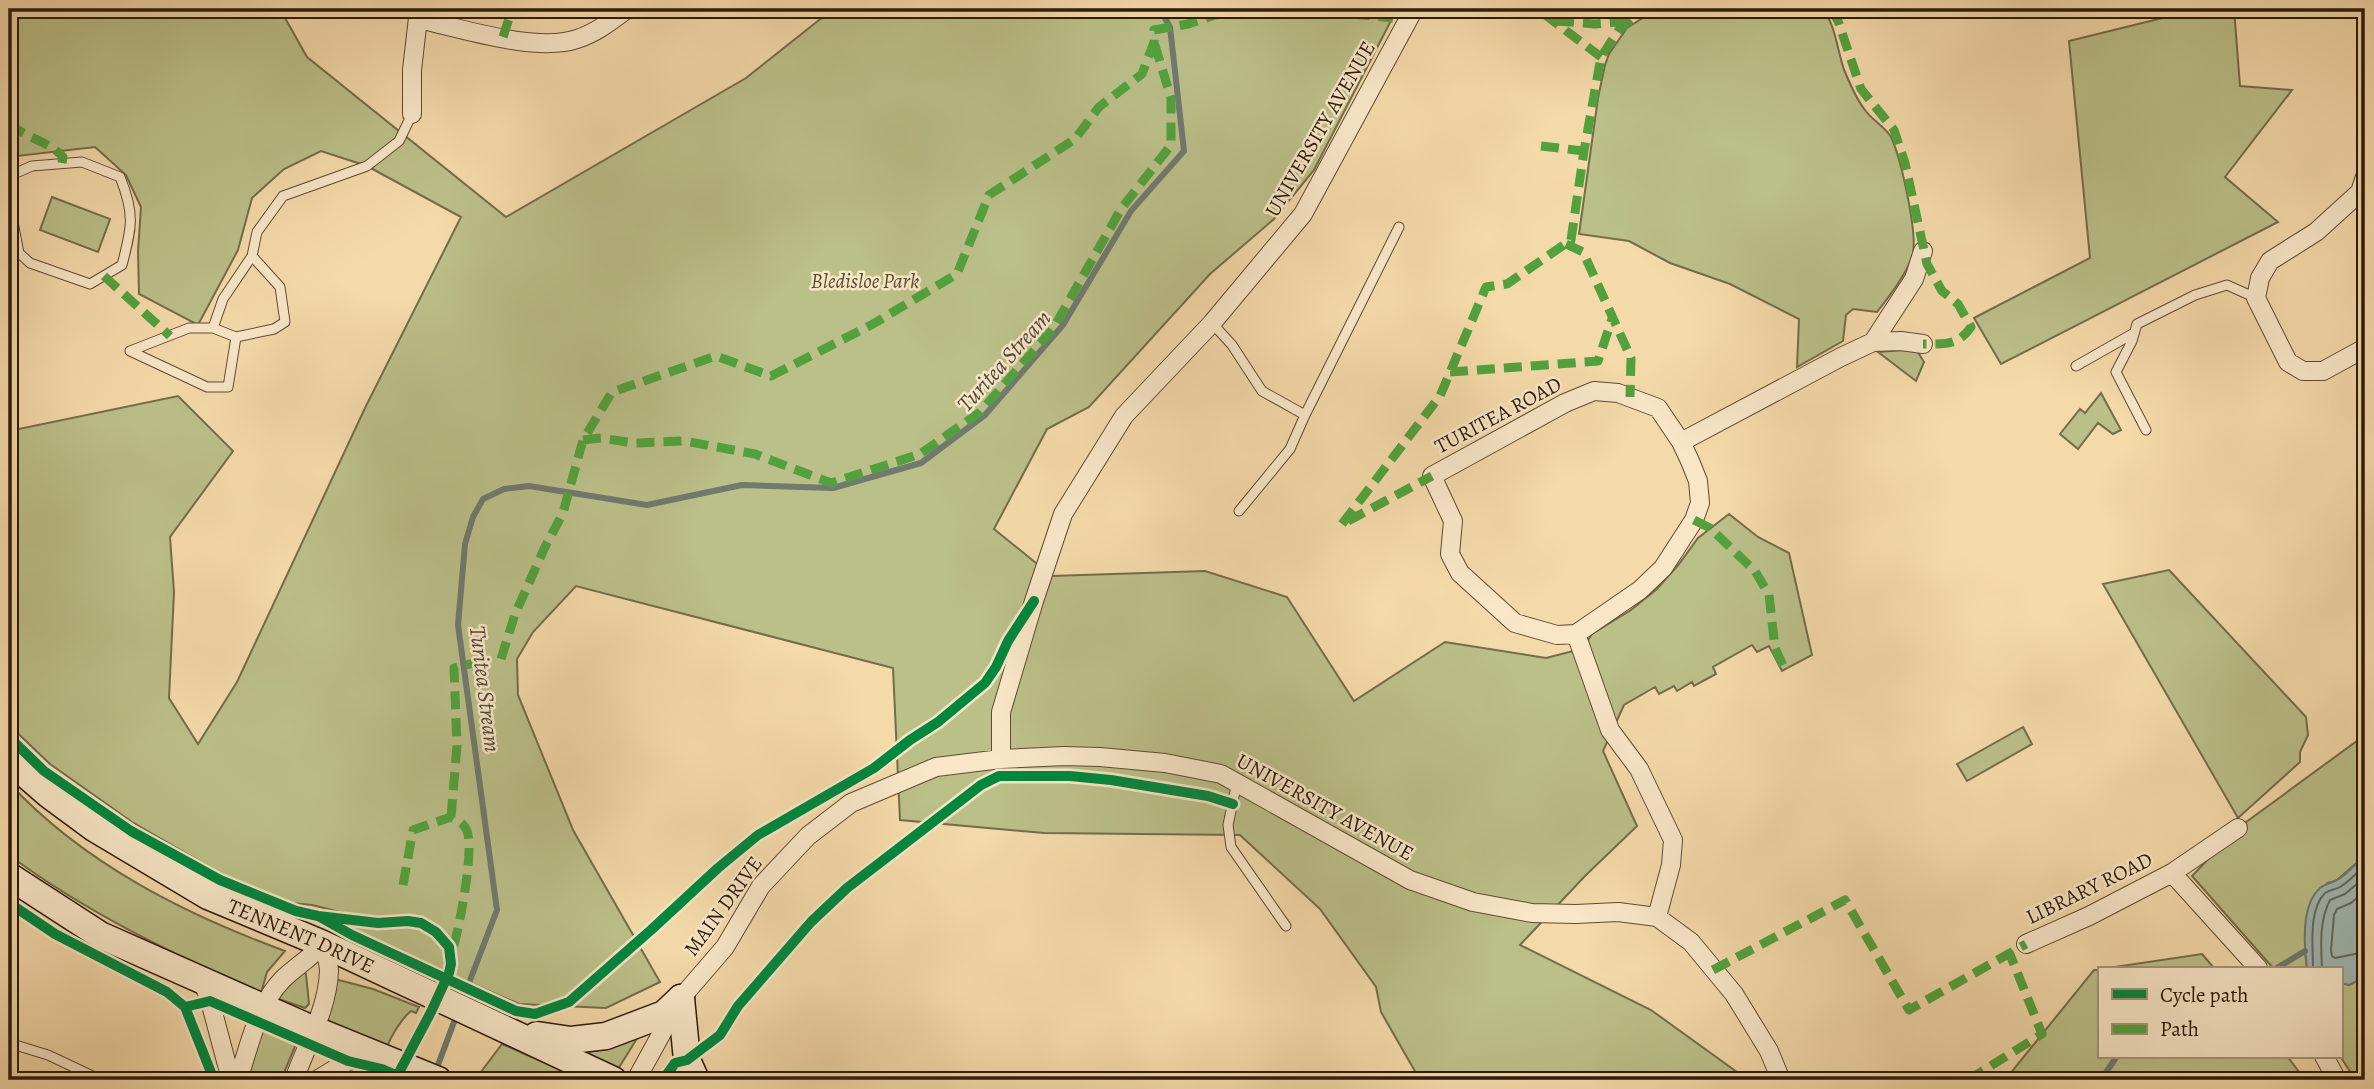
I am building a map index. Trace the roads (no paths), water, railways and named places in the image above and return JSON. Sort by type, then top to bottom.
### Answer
[{"type":"main road","name":"TENNENT DRIVE","points":[[9,760],[76,814],[141,857],[208,896],[323,944],[613,1080]]},
{"type":"main road","points":[[9,876],[100,935],[381,1058],[438,1080]]},
{"type":"main road","points":[[508,1030],[571,1040],[606,1036],[664,1014],[681,998]]},
{"type":"main road","points":[[681,998],[687,1060],[696,1080]]},
{"type":"street","points":[[412,114],[412,71],[419,14],[503,37],[551,44],[576,40],[600,29],[627,9]]},
{"type":"street","name":"UNIVERSITY AVENUE","points":[[1414,9],[1303,214],[1212,323],[1124,416],[1063,514],[1001,712],[1001,759],[1100,757],[1165,763],[1221,774],[1370,859],[1442,893],[1532,913],[1618,912],[1657,917],[1691,942],[1734,994],[1769,1051],[1782,1080]]},
{"type":"street","points":[[2364,192],[2316,232],[2270,261],[2260,278],[2256,298],[2288,362],[2303,371],[2323,371],[2365,348]]},
{"type":"street","points":[[1873,342],[1914,279],[1923,251]]},
{"type":"street","points":[[1681,442],[1873,342],[1901,341],[1923,344]]},
{"type":"street","name":"TURITEA ROAD","points":[[1594,391],[1618,393],[1658,408],[1681,442],[1698,481],[1700,503],[1694,520],[1663,568],[1640,590],[1576,634],[1557,635],[1515,623],[1460,573],[1450,554],[1453,521],[1432,476],[1565,403],[1594,391]]},
{"type":"street","points":[[1576,634],[1610,730],[1639,769],[1673,840],[1671,865],[1657,917]]},
{"type":"street","name":"MAIN DRIVE","points":[[636,1080],[681,998],[725,947],[761,886],[808,836],[851,803],[936,767],[1001,759]]},
{"type":"street","name":"LIBRARY ROAD","points":[[2026,944],[2090,916],[2172,873],[2238,828]]},
{"type":"street","name":"LIBRARY ROAD","points":[[2172,873],[2257,967]]},
{"type":"street","points":[[238,1080],[263,1007],[281,981],[311,958],[323,944]]},
{"type":"street","points":[[294,1080],[327,986],[329,968],[323,944]]},
{"type":"street","points":[[202,980],[231,1080]]},
{"type":"street","points":[[317,1080],[348,1061],[381,1058]]},
{"type":"street","points":[[2325,1058],[2337,1080]]},
{"type":"lane","points":[[213,328],[223,299],[252,256],[257,232],[283,196],[368,166],[399,141],[412,114]]},
{"type":"lane","points":[[9,176],[32,166],[82,162],[120,177],[130,201],[132,229],[122,265],[90,284],[30,263],[19,253],[9,201]]},
{"type":"lane","points":[[1239,511],[1290,449],[1399,227]]},
{"type":"lane","points":[[236,337],[228,387],[207,387],[130,351],[189,328],[213,328],[236,337],[274,329],[285,322],[280,287],[252,256]]},
{"type":"lane","points":[[2146,430],[2116,372],[2137,324],[2195,295],[2227,285],[2256,298]]},
{"type":"lane","points":[[1212,323],[1232,345],[1262,391],[1305,415]]},
{"type":"lane","points":[[2076,366],[2134,333]]},
{"type":"lane","points":[[1237,782],[1228,825],[1231,847],[1286,926]]},
{"type":"lane","points":[[9,1043],[48,1055],[101,1080]]},
{"type":"water","points":[[2365,784],[2365,977],[2349,985],[2342,983],[2342,967],[2307,967],[2305,926],[2314,895],[2360,860],[2358,812]]},
{"type":"waterway","name":"Turitea Stream","points":[[462,1001],[497,910],[458,625],[465,544],[473,517],[483,499],[504,489],[529,486],[647,505],[742,485],[833,488],[921,463],[985,415],[1063,325],[1131,211],[1184,151],[1170,27],[1160,9]]},
{"type":"waterway","points":[[2279,967],[2305,951]]},
{"type":"waterway","name":"Turitea Stream","points":[[435,1073],[457,1014]]},
{"type":"waterway","points":[[2101,1080],[2116,1058]]},
{"type":"park label","name":"Bledisloe Park","points":[[865,281]]}]
